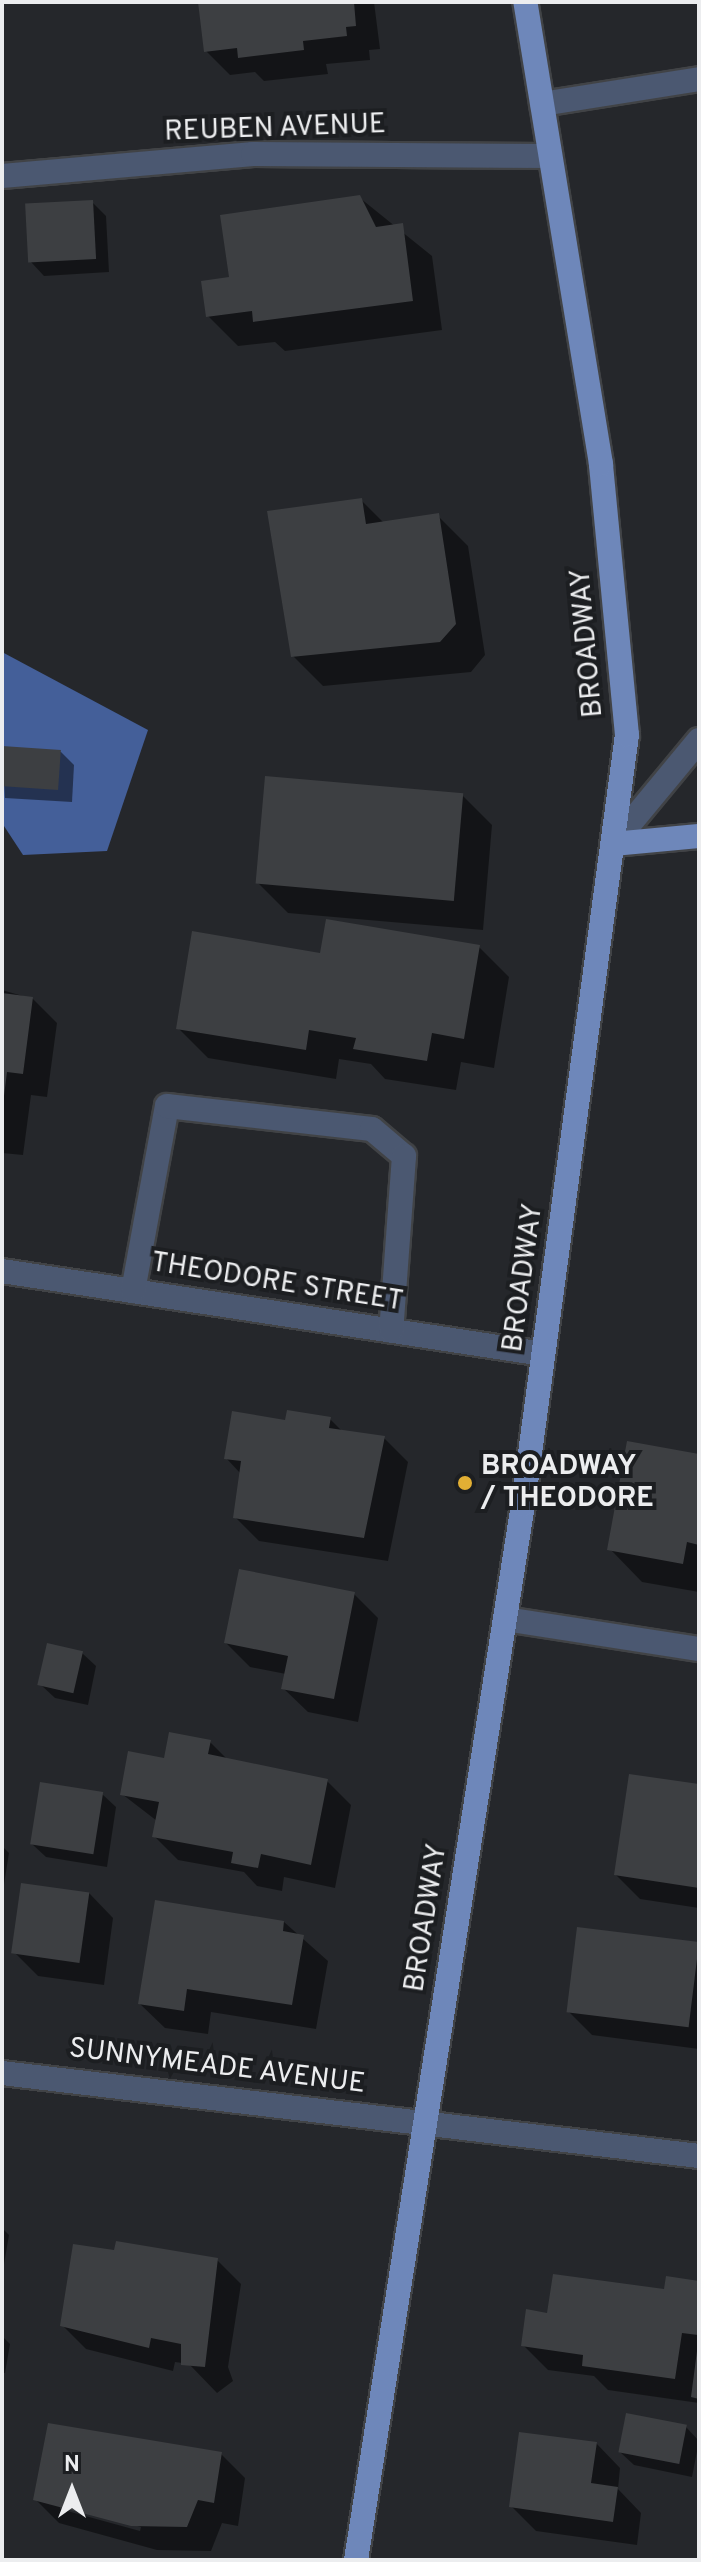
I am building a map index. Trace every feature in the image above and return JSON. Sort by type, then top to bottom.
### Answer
[{"type":"main road","name":"BROADWAY","points":[[356,2560],[505,1619],[613,844],[625,719],[601,464],[525,2]]},
{"type":"main road","points":[[613,844],[699,836]]},
{"type":"street","points":[[542,104],[699,79]]},
{"type":"street","name":"REUBEN AVENUE","points":[[2,176],[253,154],[550,156]]},
{"type":"street","points":[[613,844],[699,740]]},
{"type":"street","points":[[133,1291],[167,1106],[372,1129],[404,1156],[391,1331]]},
{"type":"street","name":"THEODORE STREET","points":[[2,1271],[543,1354]]},
{"type":"street","points":[[505,1619],[699,1649]]},
{"type":"street","name":"SUNNYMEADE AVENUE","points":[[2,2073],[699,2156]]},
{"type":"shaded area","points":[[2,652],[148,730],[107,851],[23,855],[2,823]]},
{"type":"building","points":[[198,2],[354,2],[356,26],[346,27],[347,36],[303,41],[304,50],[238,58],[237,48],[204,52]]},
{"type":"building","points":[[360,195],[376,227],[403,223],[413,301],[253,322],[252,311],[206,317],[201,281],[229,277],[220,215]]},
{"type":"building","points":[[93,200],[96,259],[28,262],[25,204]]},
{"type":"building","points":[[362,498],[366,524],[439,513],[456,624],[440,642],[291,657],[267,511]]},
{"type":"building","points":[[2,746],[61,750],[58,790],[2,786]]},
{"type":"building","points":[[265,776],[463,793],[454,901],[256,884]]},
{"type":"building","points":[[326,919],[480,945],[464,1039],[432,1033],[427,1061],[353,1049],[356,1038],[309,1030],[306,1050],[176,1029],[192,931],[320,953]]},
{"type":"building","points":[[2,993],[33,997],[23,1074],[7,1072],[4,1096]]},
{"type":"building","points":[[287,1410],[331,1417],[329,1428],[385,1436],[364,1538],[233,1518],[241,1461],[224,1459],[232,1411],[285,1420]]},
{"type":"building","points":[[627,1441],[699,1454],[699,1545],[687,1542],[683,1564],[607,1550]]},
{"type":"building","points":[[239,1569],[355,1592],[334,1699],[281,1689],[288,1656],[224,1643]]},
{"type":"building","points":[[47,1643],[83,1651],[73,1693],[37,1685]]},
{"type":"building","points":[[169,1732],[211,1740],[208,1754],[328,1779],[311,1865],[261,1854],[258,1868],[231,1863],[233,1852],[152,1837],[159,1802],[120,1795],[128,1751],[164,1758]]},
{"type":"building","points":[[629,1774],[699,1784],[699,1888],[614,1875]]},
{"type":"building","points":[[40,1782],[103,1792],[93,1854],[30,1844]]},
{"type":"building","points":[[21,1883],[89,1893],[79,1963],[11,1953]]},
{"type":"building","points":[[155,1900],[284,1921],[283,1931],[304,1935],[292,2005],[187,1989],[184,2011],[138,2004]]},
{"type":"building","points":[[577,1927],[699,1942],[689,2027],[567,2012]]},
{"type":"building","points":[[116,2241],[218,2258],[205,2367],[181,2365],[181,2344],[151,2338],[149,2348],[60,2326],[73,2244],[114,2250]]},
{"type":"building","points":[[553,2274],[664,2289],[666,2276],[699,2281],[698,2335],[682,2333],[675,2379],[582,2366],[583,2355],[521,2346],[526,2309],[547,2313]]},
{"type":"building","points":[[699,2351],[699,2399],[691,2397]]},
{"type":"building","points":[[626,2413],[687,2425],[679,2464],[618,2452]]},
{"type":"building","points":[[48,2423],[222,2452],[214,2503],[198,2500],[187,2527],[131,2526],[33,2500]]},
{"type":"building","points":[[519,2432],[597,2442],[591,2483],[618,2487],[613,2522],[509,2507]]},
{"type":"place","name":"BROADWAY / THEODORE","points":[[465,1483]]}]
